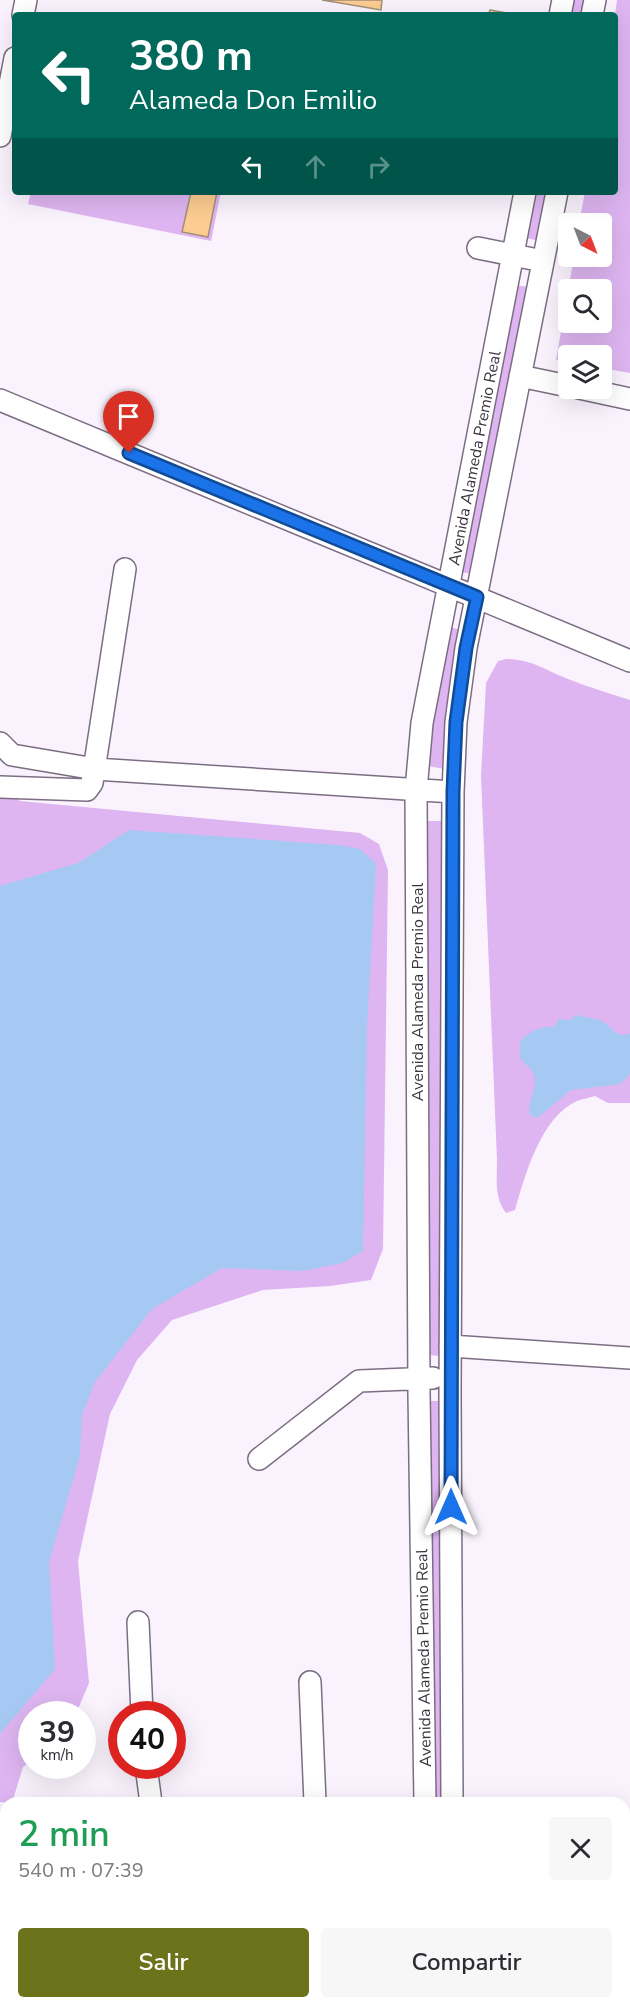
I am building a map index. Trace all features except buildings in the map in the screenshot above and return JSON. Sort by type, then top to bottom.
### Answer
[{"type":"street","points":[[0,136],[12,74]]},
{"type":"street","name":"Avenida Alameda Premio Real","points":[[425,1797],[419,1379],[416,790],[422,723],[524,195]]},
{"type":"street","name":"Avenida Alameda Premio Real","points":[[452,1797],[450,1346],[453,792],[456,722],[466,648],[556,195]]},
{"type":"street","points":[[478,249],[543,261]]},
{"type":"street","points":[[520,376],[558,384]]},
{"type":"street","points":[[612,395],[630,399]]},
{"type":"street","points":[[0,400],[630,661]]},
{"type":"street","points":[[0,787],[87,790],[92,783],[125,569]]},
{"type":"street","points":[[6,749],[95,769],[453,792]]},
{"type":"street","points":[[450,1346],[630,1358]]},
{"type":"street","points":[[259,1459],[359,1382],[451,1378]]},
{"type":"street","points":[[138,1622],[141,1701]]},
{"type":"street","points":[[310,1682],[315,1797]]},
{"type":"street","points":[[148,1779],[150,1797]]},
{"type":"shaded area","points":[[571,0],[585,0],[583,12],[569,12]]},
{"type":"shaded area","points":[[617,0],[630,0],[630,373],[612,370],[612,345],[559,345],[561,333],[612,333],[612,279],[570,279],[572,267],[612,267],[612,213],[581,213],[584,195],[618,195],[618,12],[615,12]]},
{"type":"shaded area","points":[[30,195],[220,195],[211,241],[28,204]]},
{"type":"shaded area","points":[[534,195],[548,195],[540,241],[526,238]]},
{"type":"shaded area","points":[[514,285],[529,287],[474,574],[459,572]]},
{"type":"shaded area","points":[[449,627],[461,630],[444,769],[428,766],[433,717]]},
{"type":"shaded area","points":[[506,659],[532,663],[576,682],[630,700],[630,1103],[608,1103],[595,1096],[577,1101],[564,1109],[544,1133],[536,1148],[515,1210],[506,1213],[497,1188],[481,776],[486,683],[498,661]]},
{"type":"shaded area","points":[[0,788],[20,801],[360,833],[379,844],[388,870],[383,1249],[371,1280],[330,1286],[263,1290],[172,1320],[137,1360],[110,1414],[78,1561],[89,1683],[81,1701],[18,1701],[19,1779],[14,1797],[0,1797]]},
{"type":"shaded area","points":[[427,821],[444,821],[440,1356],[429,1355],[426,1059]]},
{"type":"shaded area","points":[[430,1401],[441,1401],[443,1797],[433,1797]]},
{"type":"water","points":[[129,830],[339,845],[360,849],[376,864],[367,1027],[363,1251],[342,1263],[303,1271],[222,1268],[152,1309],[95,1382],[82,1415],[80,1456],[49,1562],[55,1669],[28,1701],[18,1701],[18,1713],[0,1734],[0,886],[78,863]]},
{"type":"water","points":[[576,1015],[602,1021],[616,1033],[622,1035],[630,1033],[630,1074],[620,1084],[571,1090],[537,1118],[530,1115],[529,1108],[535,1085],[534,1074],[520,1058],[520,1042],[532,1032],[555,1026],[559,1019],[571,1020]]},
{"type":"route","points":[[129,453],[477,597],[466,648],[456,722],[453,792],[451,1507]]}]
